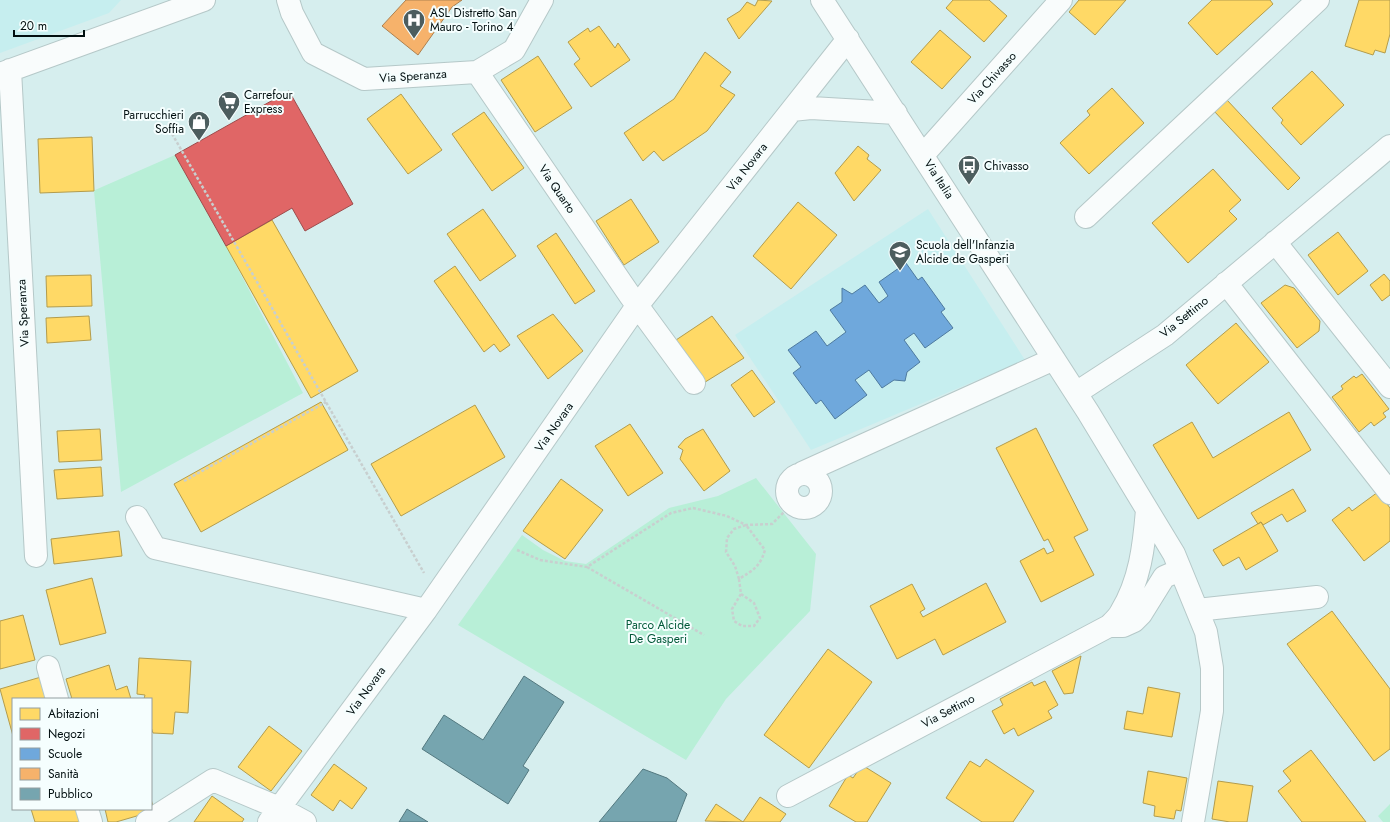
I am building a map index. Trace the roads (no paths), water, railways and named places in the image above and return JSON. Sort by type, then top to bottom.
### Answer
[{"type":"street","name":"Via Speranza","points":[[36,556],[5,72],[168,6],[204,0]]},
{"type":"street","name":"Via Speranza","points":[[288,0],[292,13],[313,53],[364,79],[477,72],[514,50],[542,0]]},
{"type":"street","name":"Via Chivasso","points":[[923,155],[1061,0]]},
{"type":"street","points":[[1086,217],[1318,0]]},
{"type":"street","name":"Via Italia","points":[[825,1],[1076,393]]},
{"type":"street","name":"Via Novara","points":[[274,815],[431,602],[637,306],[848,39]]},
{"type":"street","name":"Via Quarto","points":[[477,72],[637,306],[694,383]]},
{"type":"street","points":[[792,110],[811,108],[896,113]]},
{"type":"street","name":"Via Settimo","points":[[1076,393],[1164,335],[1390,146]]},
{"type":"street","points":[[1275,242],[1390,387]]},
{"type":"street","points":[[1226,283],[1390,493]]},
{"type":"street","points":[[802,473],[813,475],[817,479],[822,490],[821,496],[814,505],[803,508],[792,504],[786,488],[792,478],[796,475],[1054,359]]},
{"type":"street","points":[[1076,393],[1174,554],[1206,632],[1212,668],[1212,711],[1193,822]]},
{"type":"street","name":"Via Settimo","points":[[788,796],[1109,626],[1121,614],[1136,582],[1143,549],[1147,510]]},
{"type":"street","points":[[137,517],[155,548],[431,602]]},
{"type":"street","name":"Via Settimo","points":[[1109,626],[1124,626],[1134,621],[1141,614],[1161,581],[1170,574],[1180,570]]},
{"type":"street","points":[[1197,610],[1317,597]]},
{"type":"street","points":[[48,667],[57,698]]},
{"type":"street","points":[[147,822],[213,780],[274,815],[305,822]]},
{"type":"street","points":[[87,810],[91,822]]},
{"type":"place","name":"ASL Distretto San Mauro - Torino 4","points":[[414,40]]},
{"type":"place","name":"Carrefour Express","points":[[229,122]]},
{"type":"place","name":"Parrucchieri Soffia","points":[[199,142]]},
{"type":"place","name":"Chivasso","points":[[969,186]]},
{"type":"place","name":"Scuola dell'Infanzia Alcide de Gasperi","points":[[900,272]]},
{"type":"park label","name":"Parco Alcide De Gasperi","points":[[658,632]]}]
